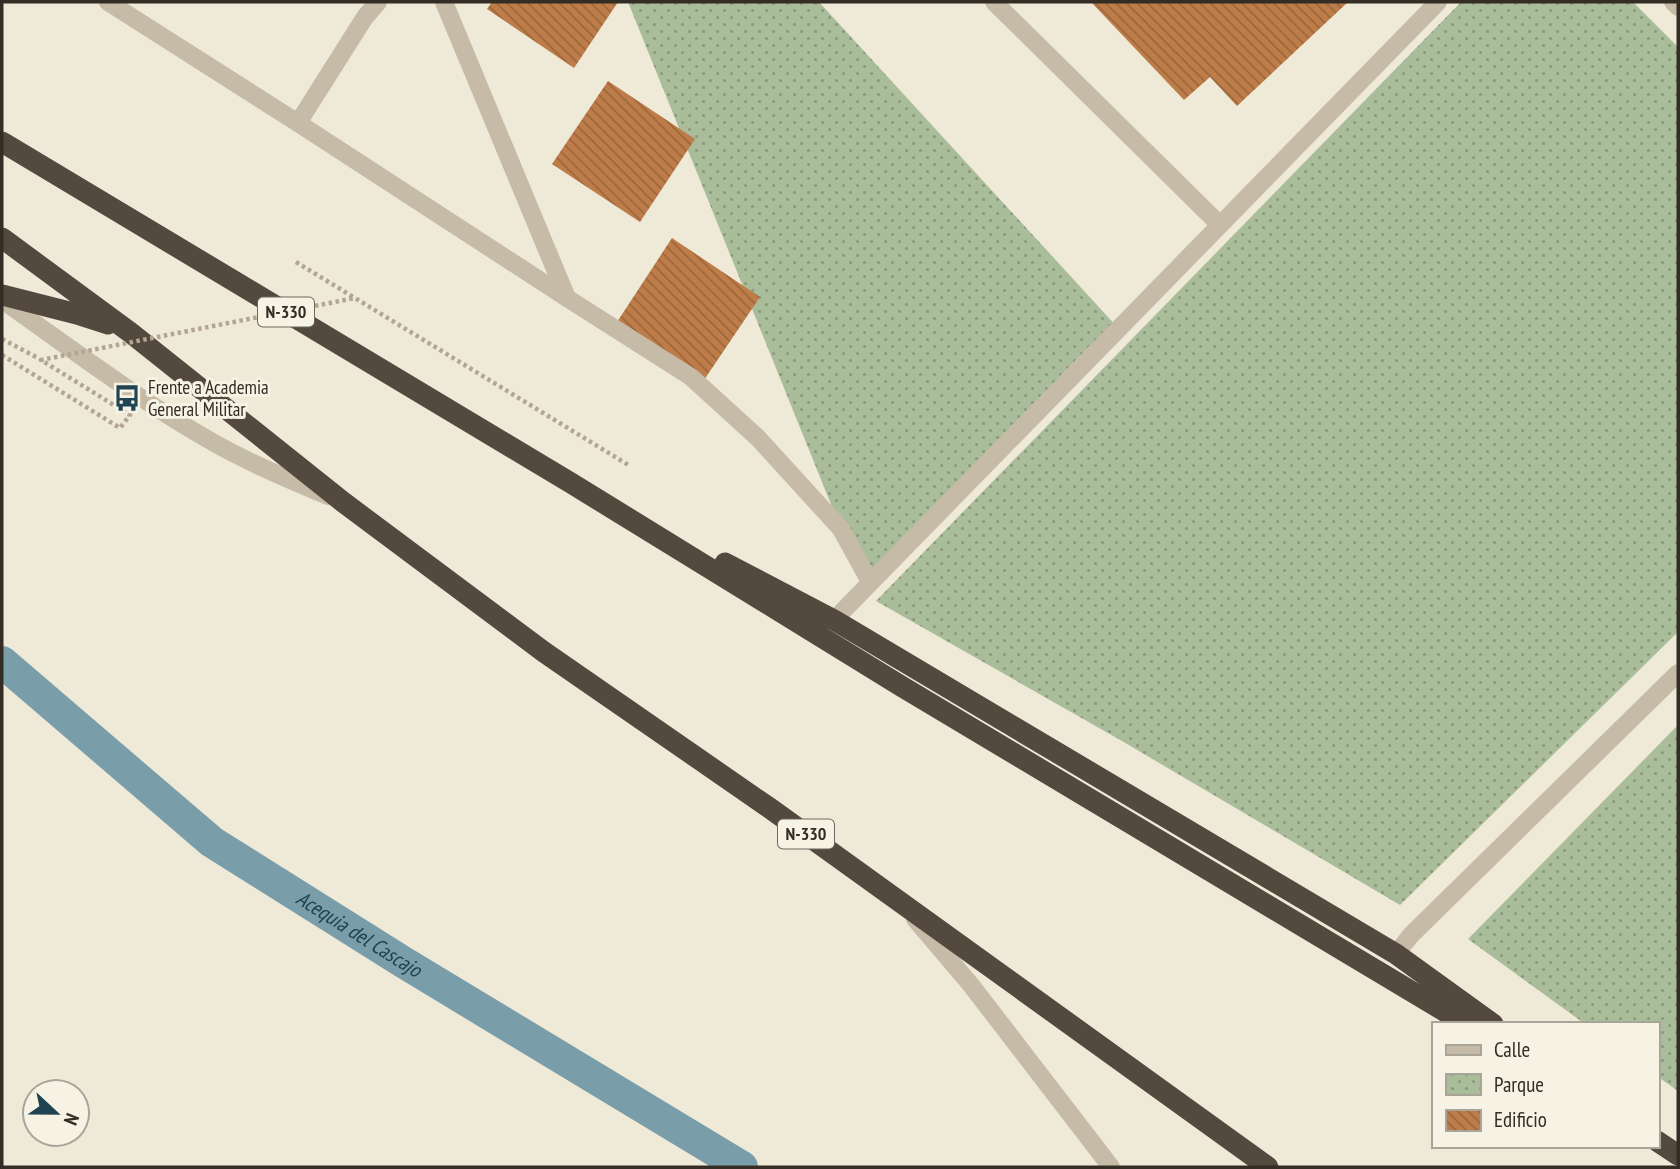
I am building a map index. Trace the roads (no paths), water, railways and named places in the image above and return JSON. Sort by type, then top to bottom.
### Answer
[{"type":"highway","name":"N-330","points":[[2,142],[1462,1022]]},
{"type":"highway","name":"N-330","points":[[2,238],[131,333],[343,502],[544,652],[771,809],[1268,1167]]},
{"type":"highway","points":[[2,298],[77,314],[131,333]]},
{"type":"highway","points":[[571,483],[834,620],[1396,954],[1490,1022]]},
{"type":"highway","points":[[1659,1142],[1678,1155]]},
{"type":"street","points":[[108,2],[691,377],[748,429],[841,529],[870,582]]},
{"type":"street","points":[[298,123],[365,17],[378,2]]},
{"type":"street","points":[[444,2],[567,298]]},
{"type":"street","points":[[994,2],[1220,225]]},
{"type":"street","points":[[834,620],[1438,2]]},
{"type":"street","points":[[1673,2],[1678,7]]},
{"type":"street","points":[[2,298],[149,403],[215,444],[277,475],[343,502]]},
{"type":"street","points":[[1396,954],[1411,935],[1678,673]]},
{"type":"street","points":[[901,903],[971,985],[1111,1167]]},
{"type":"waterway","name":"Acequia del Cascajo","points":[[2,662],[212,842],[403,962],[742,1167]]},
{"type":"place","name":"Frente a Academia General Militar","points":[[127,398]]}]
